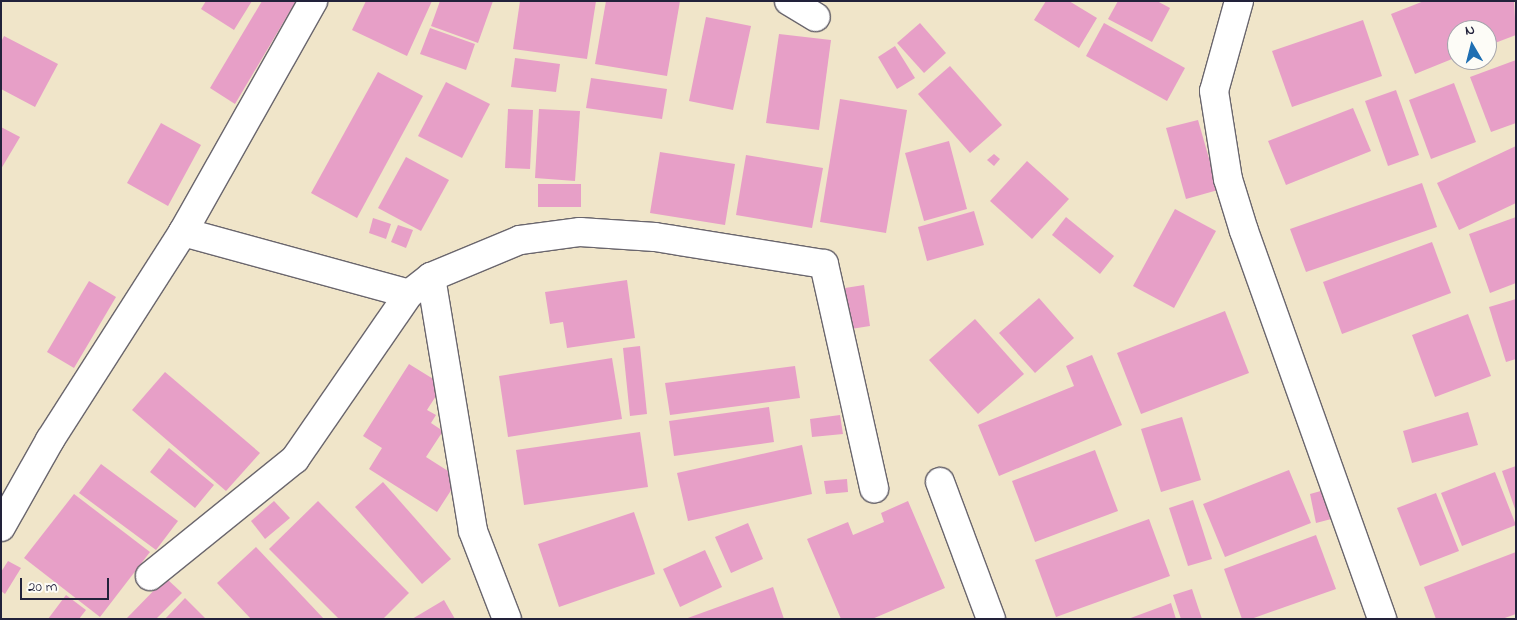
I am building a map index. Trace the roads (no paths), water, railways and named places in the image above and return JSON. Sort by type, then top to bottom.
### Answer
[{"type":"street","points":[[1,527],[50,440],[183,232],[313,1]]},
{"type":"street","points":[[789,1],[816,16]]},
{"type":"street","points":[[1239,1],[1214,91],[1228,179],[1244,231],[1382,619]]},
{"type":"street","points":[[183,232],[409,294]]},
{"type":"street","points":[[150,576],[295,459],[409,294],[432,276],[520,240],[580,232],[655,237],[824,264],[874,488]]},
{"type":"street","points":[[432,276],[473,531],[507,619]]},
{"type":"street","points":[[940,482],[991,619]]}]
